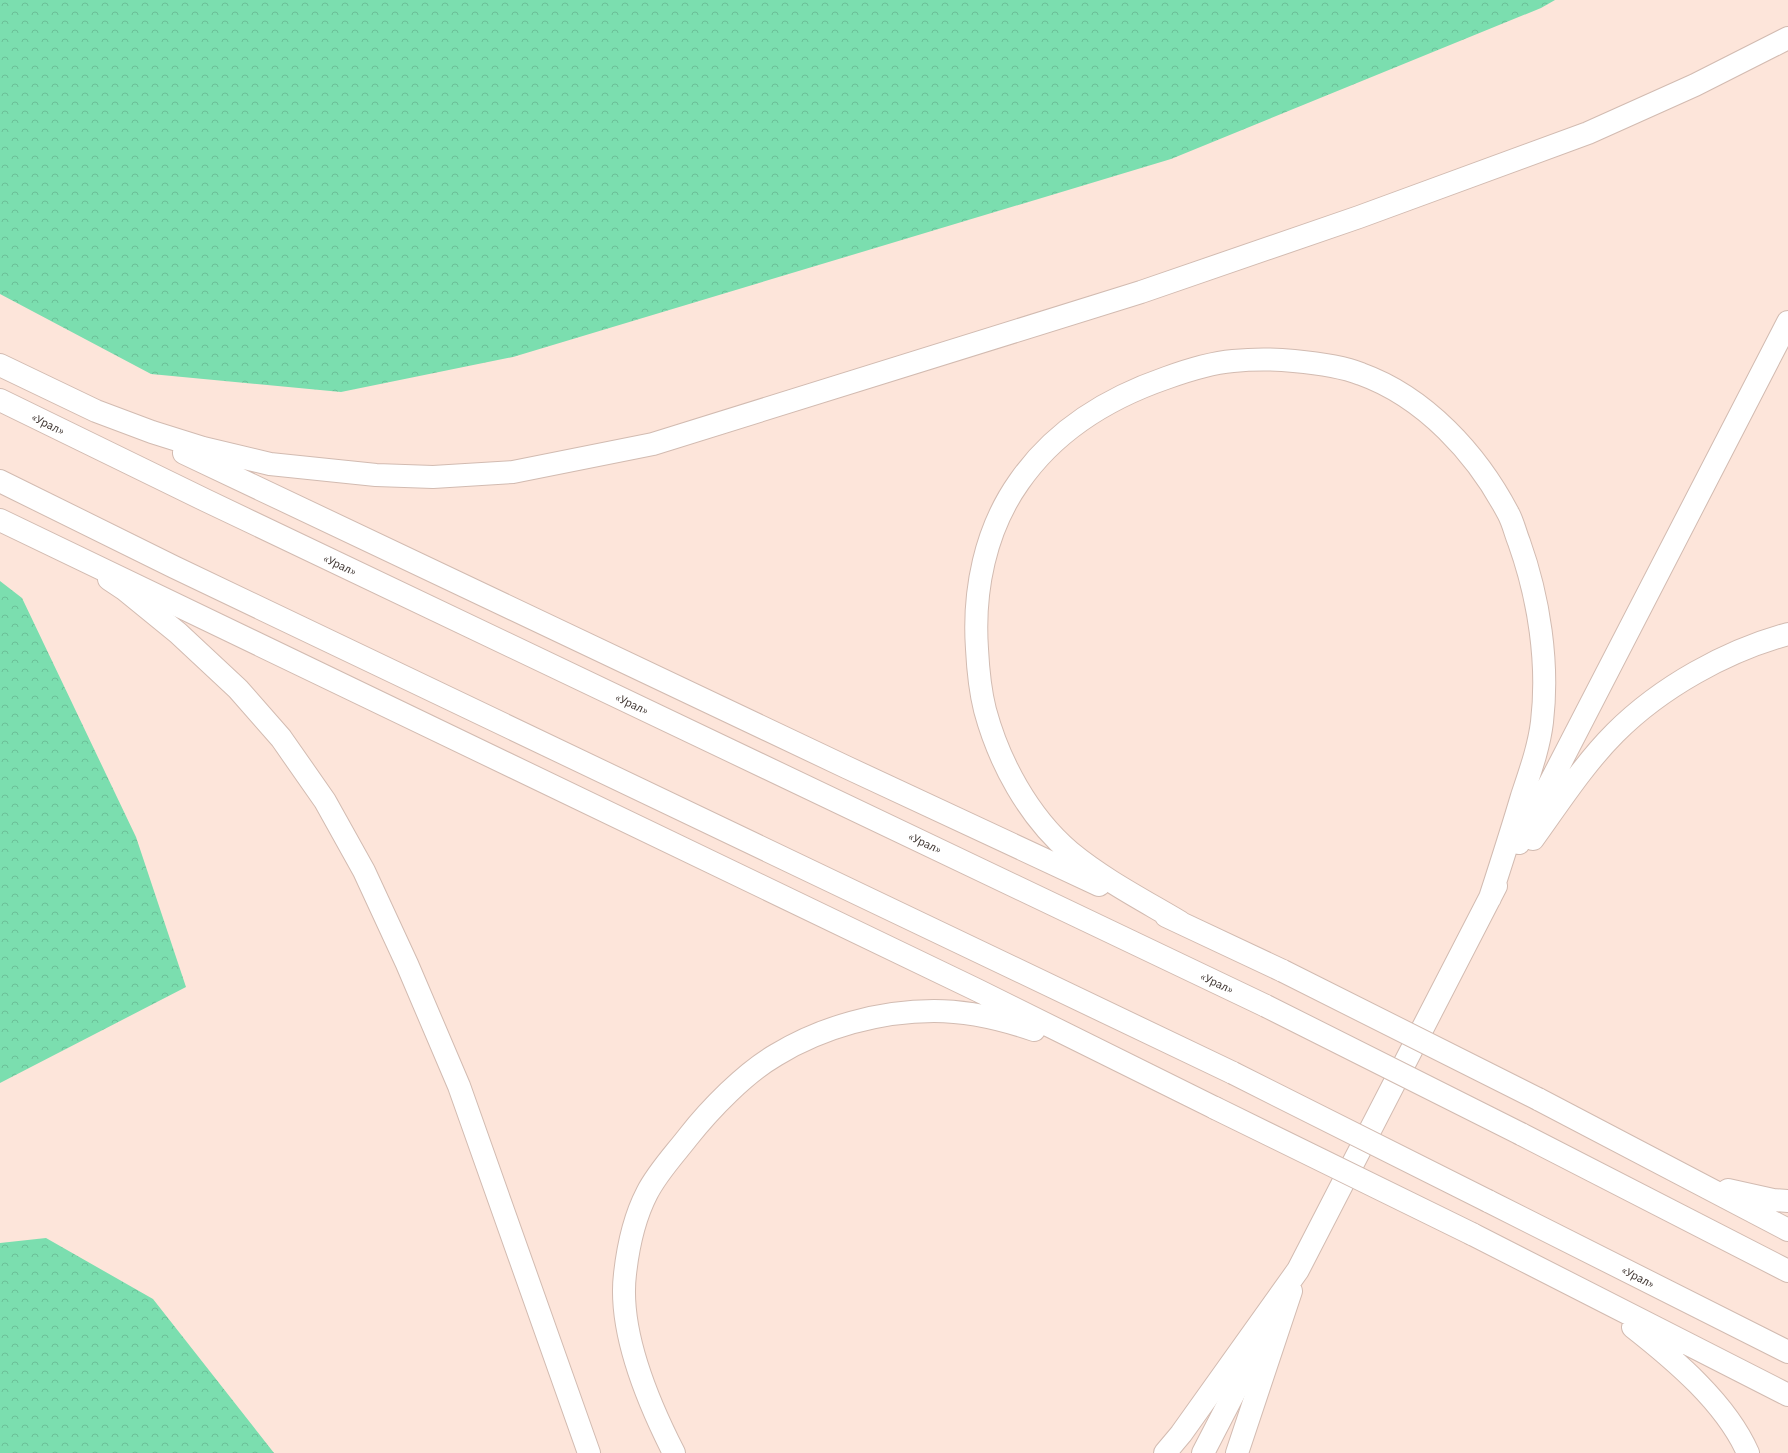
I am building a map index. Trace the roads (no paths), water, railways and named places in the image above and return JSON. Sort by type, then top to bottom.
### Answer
[{"type":"main road","points":[[96,411],[152,432],[203,448],[270,464],[376,475],[432,477],[514,472],[637,447],[782,404],[1133,294],[1359,217],[1588,133],[1696,85],[1788,38]]},
{"type":"main road","points":[[1203,1453],[1788,322]]},
{"type":"main road","points":[[1180,922],[1101,875],[1068,850],[1037,817],[1012,779],[998,747],[984,708],[978,670],[976,634],[978,592],[987,548],[1001,512],[1019,481],[1047,448],[1076,422],[1111,401],[1148,384],[1188,370],[1232,361],[1271,359],[1316,363],[1360,373],[1396,390],[1431,414],[1458,442],[1486,476],[1509,515],[1524,558],[1538,616],[1542,644],[1544,688],[1542,724],[1533,762],[1490,898]]},
{"type":"main road","points":[[0,365],[853,770],[1283,971],[1538,1099],[1788,1230]]},
{"type":"main road","name":"«Урал»","points":[[0,400],[212,504],[1266,1006],[1521,1134],[1788,1272]]},
{"type":"main road","name":"«Урал»","points":[[0,481],[174,567],[1233,1073],[1788,1352]]},
{"type":"main road","points":[[0,520],[79,560],[977,990],[1472,1234],[1788,1395]]},
{"type":"main road","points":[[79,560],[124,589],[178,633],[238,689],[281,738],[325,801],[364,871],[378,900],[459,1086],[589,1453]]},
{"type":"main road","points":[[1490,898],[1577,778],[1615,733],[1644,708],[1682,680],[1727,656],[1761,641],[1788,634]]},
{"type":"main road","points":[[674,1453],[652,1410],[636,1360],[626,1318],[625,1276],[633,1228],[647,1193],[669,1160],[700,1122],[735,1087],[775,1055],[807,1038],[844,1025],[890,1014],[933,1011],[968,1014],[1012,1023],[1108,1055]]},
{"type":"main road","points":[[1674,1170],[1728,1190],[1773,1200],[1788,1201]]},
{"type":"main road","points":[[1165,1453],[1181,1434],[1298,1270]]},
{"type":"main road","points":[[1237,1453],[1298,1270]]},
{"type":"main road","points":[[1581,1290],[1627,1322],[1660,1348],[1698,1384],[1724,1415],[1744,1444],[1748,1453]]}]
